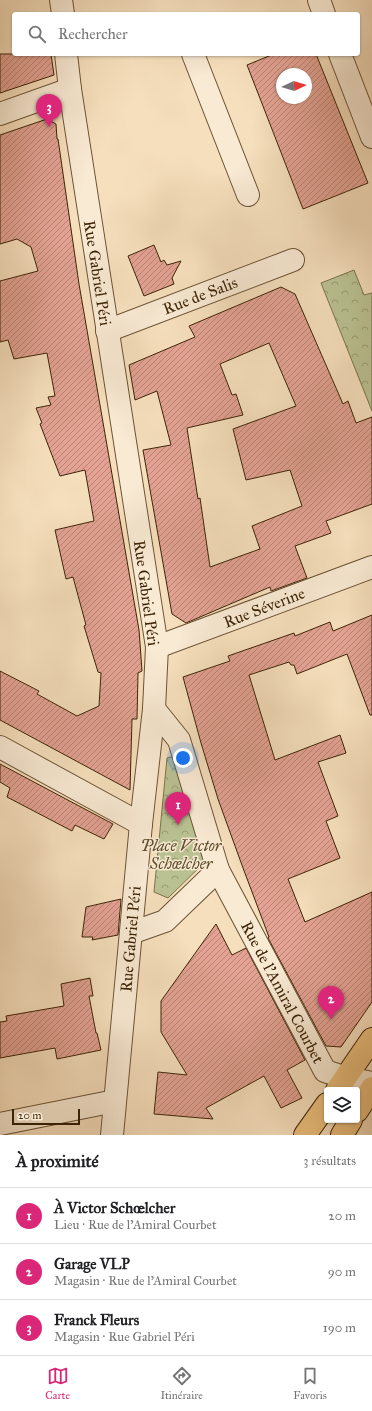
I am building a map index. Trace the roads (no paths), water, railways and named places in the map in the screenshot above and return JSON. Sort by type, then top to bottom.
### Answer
[{"type":"main road","points":[[341,1084],[372,1039]]},
{"type":"main road","points":[[360,1106],[372,1088]]},
{"type":"main road","points":[[305,1135],[324,1108]]},
{"type":"main road","points":[[342,1135],[349,1123]]},
{"type":"street","points":[[61,0],[63,12]]},
{"type":"street","points":[[319,0],[323,12]]},
{"type":"street","name":"Rue Gabriel Péri","points":[[66,56],[107,331],[157,648],[154,709],[141,824],[112,1135]]},
{"type":"street","points":[[194,56],[248,195]]},
{"type":"street","points":[[341,56],[372,137]]},
{"type":"street","points":[[0,114],[70,89]]},
{"type":"street","name":"Rue de Salis","points":[[107,331],[293,260]]},
{"type":"street","name":"Rue Séverine","points":[[157,648],[372,567]]},
{"type":"street","name":"Rue de l'Amiral Courbet","points":[[154,709],[179,740],[218,870],[325,1071],[341,1084],[372,1083]]},
{"type":"street","points":[[0,747],[141,824]]},
{"type":"street","points":[[131,933],[165,921],[218,870]]},
{"type":"street","points":[[0,1124],[115,1101]]},
{"type":"place","name":"Franck Fleurs","points":[[49,127]]},
{"type":"place","name":"À Victor Schœlcher","points":[[178,825]]},
{"type":"place","name":"Garage VLP","points":[[331,1019]]},
{"type":"park label","name":"Place Victor Schœlcher","points":[[181,854]]}]
